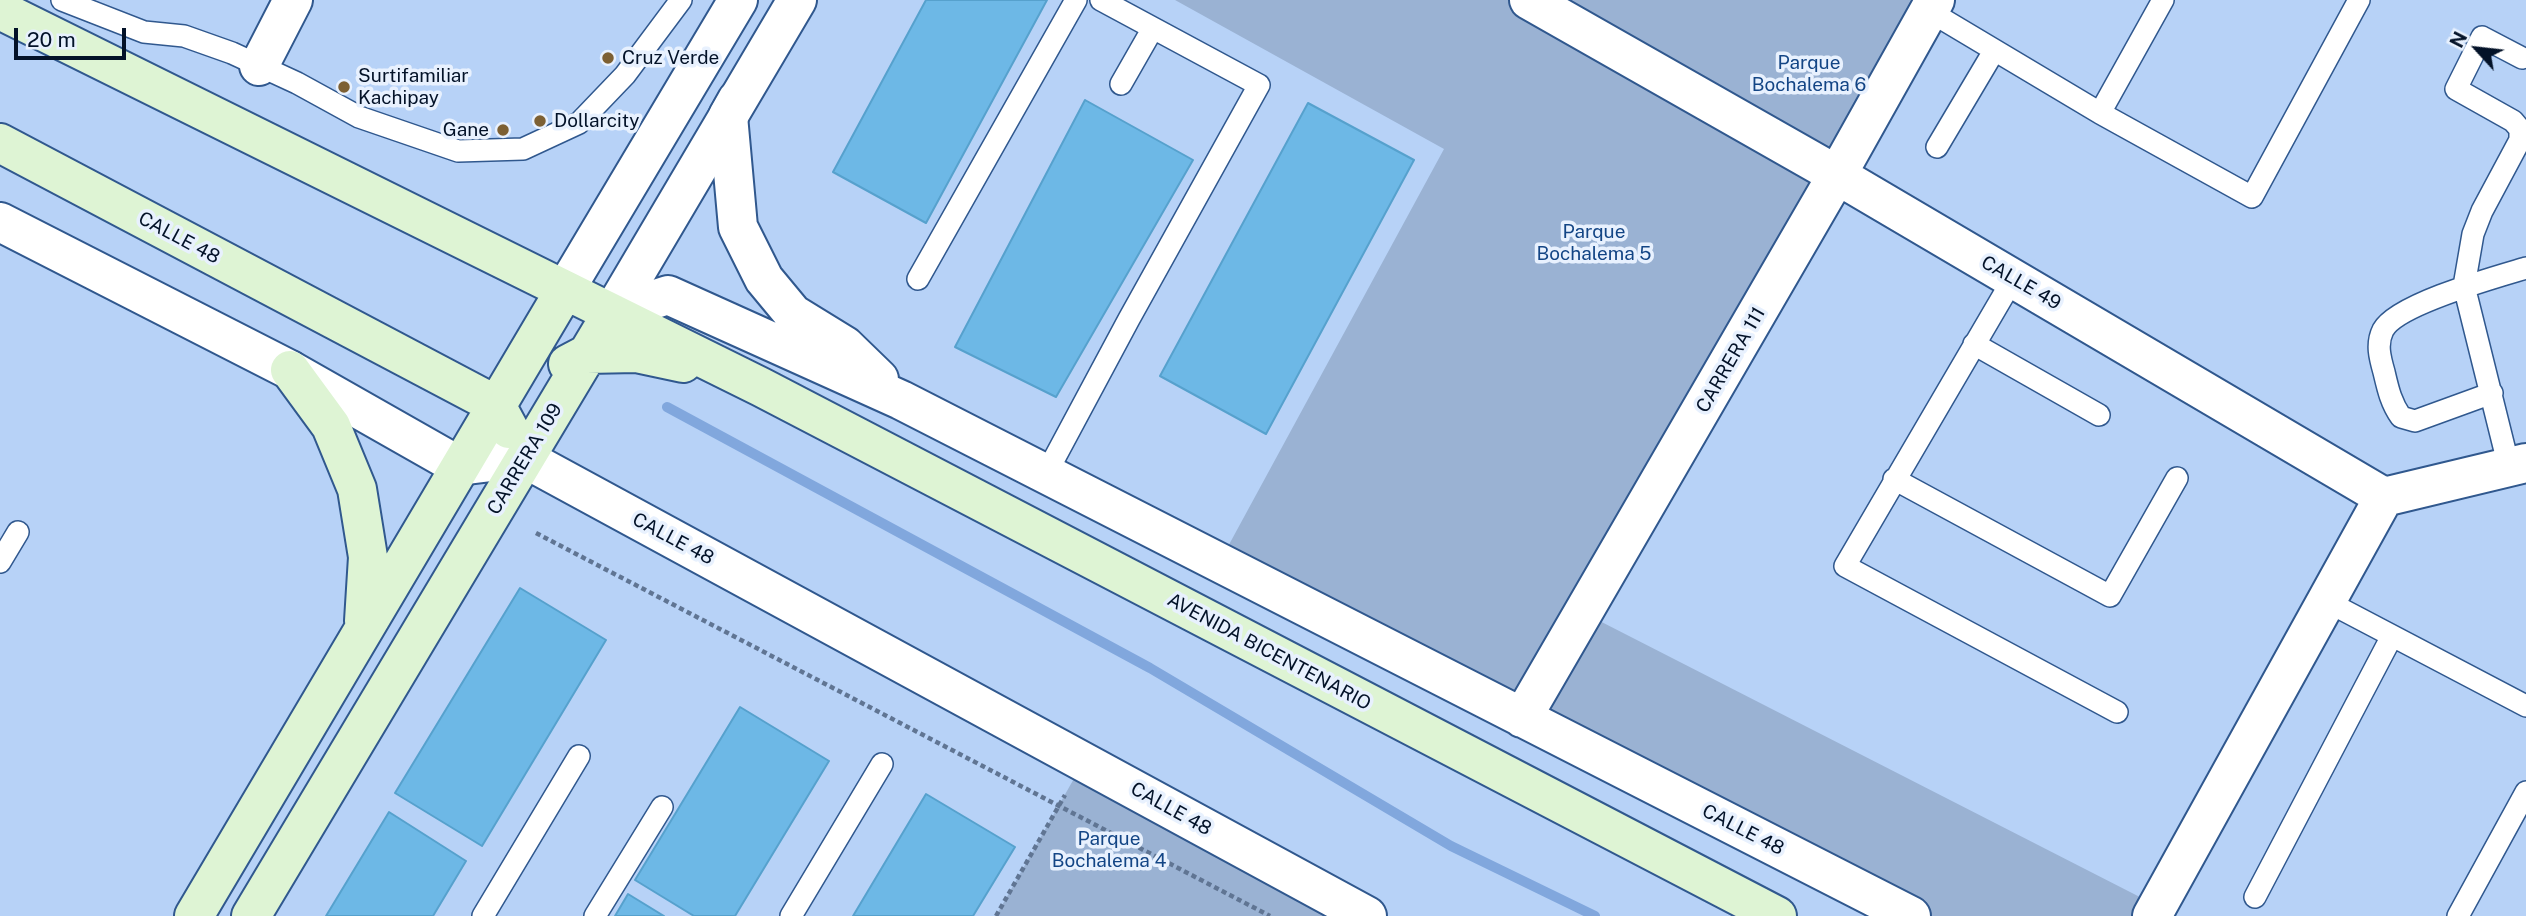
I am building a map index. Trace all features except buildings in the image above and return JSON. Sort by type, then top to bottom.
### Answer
[{"type":"main road","points":[[0,10],[612,313]]},
{"type":"main road","name":"CALLE 48","points":[[0,143],[496,405]]},
{"type":"main road","points":[[194,916],[565,290]]},
{"type":"main road","name":"CARRERA 109","points":[[250,916],[612,313]]},
{"type":"main road","name":"AVENIDA BICENTENARIO","points":[[612,313],[761,387],[1777,916]]},
{"type":"main road","name":"AVENIDA BICENTENARIO","points":[[496,405],[587,354],[636,353],[684,363],[761,387]]},
{"type":"main road","points":[[290,370],[331,426],[357,489],[368,557],[364,626]]},
{"type":"main road","points":[[496,405],[524,458]]},
{"type":"street","points":[[259,66],[293,0]]},
{"type":"street","points":[[565,290],[738,0]]},
{"type":"street","name":"CARRERA 109","points":[[612,313],[797,0]]},
{"type":"street","name":"CALLE 49","points":[[1529,0],[1837,176],[2384,497]]},
{"type":"street","name":"CARRERA 111","points":[[1522,718],[1837,176],[1932,5]]},
{"type":"street","name":"CALLE 48","points":[[752,76],[728,116],[738,228],[764,279],[793,314],[845,346],[901,400]]},
{"type":"street","points":[[0,222],[290,370],[460,466],[524,458]]},
{"type":"street","name":"CALLE 48","points":[[612,313],[668,295],[901,400],[1912,916]]},
{"type":"street","name":"CALLE 48","points":[[524,458],[1367,916]]},
{"type":"street","points":[[2152,916],[2384,497],[2517,465]]},
{"type":"lane","points":[[62,0],[144,32],[184,36],[297,83],[359,117],[458,150],[523,149],[579,123],[625,75],[681,0]]},
{"type":"lane","points":[[918,279],[1076,0]]},
{"type":"lane","points":[[1046,474],[1259,85],[1101,0]]},
{"type":"lane","points":[[2100,113],[2163,0]]},
{"type":"lane","points":[[1932,5],[1994,51],[2252,197],[2359,0]]},
{"type":"lane","points":[[1121,84],[1153,28]]},
{"type":"lane","points":[[2517,465],[2492,393],[2464,286],[2473,234],[2482,211],[2520,140],[2520,130],[2513,121],[2456,89],[2482,37],[2522,58]]},
{"type":"lane","points":[[1937,147],[1994,51]]},
{"type":"lane","points":[[2492,393],[2415,421],[2400,417],[2391,403],[2378,348],[2384,329],[2399,315],[2464,286],[2526,268]]},
{"type":"lane","points":[[2013,279],[1845,566],[2117,712]]},
{"type":"lane","points":[[1974,344],[2099,415]]},
{"type":"lane","points":[[1894,479],[2110,596],[2177,478]]},
{"type":"lane","points":[[0,562],[18,532]]},
{"type":"lane","points":[[2326,601],[2526,706]]},
{"type":"lane","points":[[2255,897],[2392,636]]},
{"type":"lane","points":[[483,916],[579,755]]},
{"type":"lane","points":[[791,916],[882,764]]},
{"type":"lane","points":[[2458,916],[2526,792]]},
{"type":"lane","points":[[595,916],[663,807]]},
{"type":"path","points":[[536,533],[1269,916]]},
{"type":"path","points":[[996,916],[1058,806]]},
{"type":"green space","name":"Parque Bochalema 5","points":[[1175,0],[1935,0],[1584,613],[2177,916],[1911,916],[1219,563],[1444,149]]},
{"type":"green space","name":"Parque Bochalema 4","points":[[1084,761],[1367,916],[996,916]]},
{"type":"waterway","points":[[667,407],[1150,668],[1451,846],[1595,916]]},
{"type":"place","name":"Cruz Verde","points":[[608,58]]},
{"type":"place","name":"Surtifamiliar Kachipay","points":[[344,87]]},
{"type":"place","name":"Dollarcity","points":[[540,121]]},
{"type":"place","name":"Gane","points":[[503,130]]},
{"type":"park label","name":"Parque Bochalema 6","points":[[1809,74]]}]
